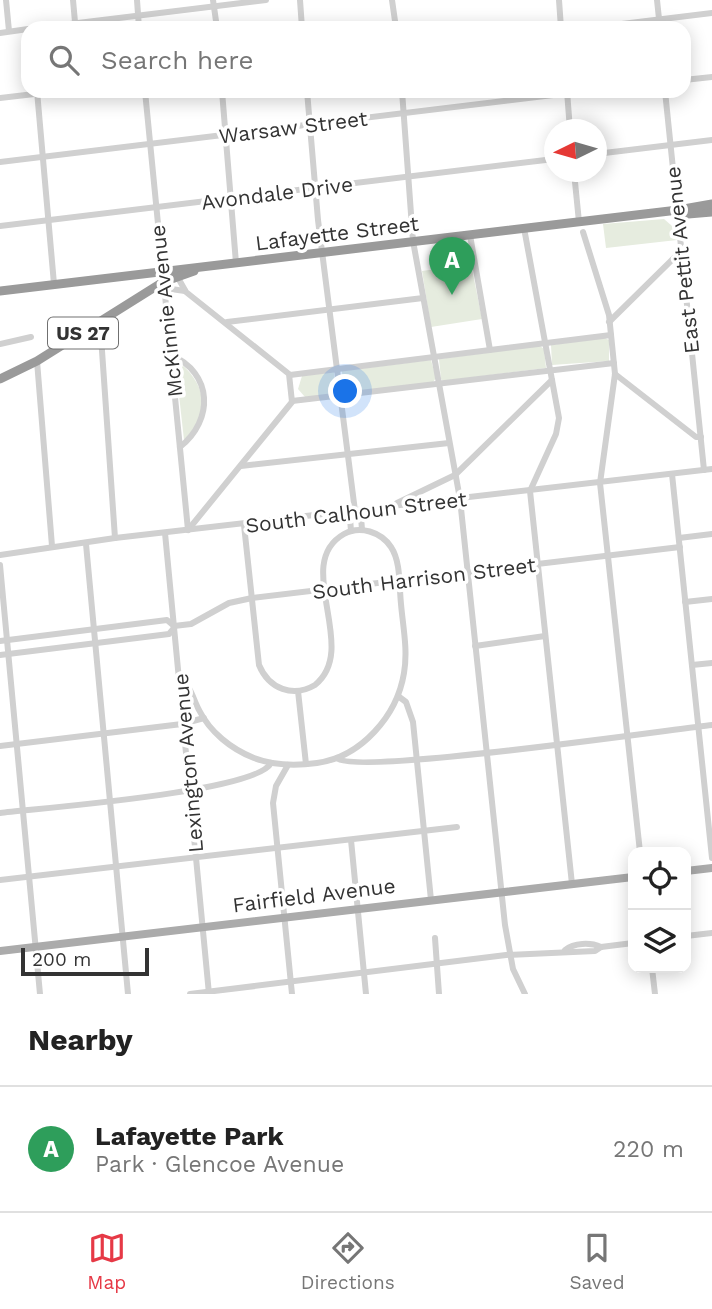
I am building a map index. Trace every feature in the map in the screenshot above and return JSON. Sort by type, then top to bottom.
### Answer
[{"type":"highway","name":"Lafayette Street","points":[[0,291],[712,204]]},
{"type":"highway","name":"Lafayette Street","points":[[678,210],[688,214],[712,212]]},
{"type":"highway","name":"US 27","points":[[0,379],[37,361],[100,322],[167,286],[177,276],[212,265]]},
{"type":"main road","points":[[691,870],[712,868]]},
{"type":"main road","name":"Fairfield Avenue","points":[[0,951],[628,878]]},
{"type":"street","points":[[6,0],[9,32]]},
{"type":"street","points":[[73,0],[75,21]]},
{"type":"street","points":[[137,0],[138,21]]},
{"type":"street","points":[[84,21],[214,3],[266,0]]},
{"type":"street","points":[[300,0],[302,21]]},
{"type":"street","points":[[392,0],[395,21]]},
{"type":"street","points":[[559,0],[560,21]]},
{"type":"street","points":[[657,0],[659,19]]},
{"type":"street","points":[[214,3],[216,21]]},
{"type":"street","points":[[643,21],[712,13]]},
{"type":"street","points":[[0,33],[21,30]]},
{"type":"street","points":[[691,79],[712,77]]},
{"type":"street","points":[[0,98],[21,95]]},
{"type":"street","points":[[38,98],[54,284]]},
{"type":"street","name":"McKinnie Avenue","points":[[146,98],[162,271],[167,286],[188,530]]},
{"type":"street","points":[[223,98],[236,263]]},
{"type":"street","points":[[308,98],[322,253],[355,511],[360,516],[362,530]]},
{"type":"street","points":[[402,98],[413,241],[460,499],[501,892],[510,957],[525,994]]},
{"type":"street","name":"Warsaw Street","points":[[0,162],[522,98]]},
{"type":"street","points":[[567,98],[569,119]]},
{"type":"street","name":"East Pettit Avenue","points":[[666,98],[701,437],[708,470]]},
{"type":"street","points":[[607,153],[712,140]]},
{"type":"street","name":"Avondale Drive","points":[[0,226],[544,160]]},
{"type":"street","points":[[575,182],[579,222]]},
{"type":"street","points":[[524,228],[551,371],[558,426],[530,491],[572,884]]},
{"type":"street","points":[[583,232],[609,322],[614,363],[615,374],[600,484],[639,847]]},
{"type":"street","points":[[470,235],[490,350]]},
{"type":"street","points":[[609,322],[682,250]]},
{"type":"street","points":[[177,276],[186,292]]},
{"type":"street","points":[[167,286],[186,292],[226,322],[290,375],[293,387],[292,401],[188,530]]},
{"type":"street","points":[[226,322],[423,298]]},
{"type":"street","points":[[100,322],[115,538]]},
{"type":"street","points":[[290,375],[611,335]]},
{"type":"street","points":[[0,344],[31,337]]},
{"type":"street","points":[[171,355],[196,374],[205,402],[198,428],[180,447]]},
{"type":"street","points":[[37,361],[52,547]]},
{"type":"street","points":[[292,401],[614,363]]},
{"type":"street","points":[[615,374],[696,437],[701,437]]},
{"type":"street","points":[[416,500],[455,475],[552,380]]},
{"type":"street","points":[[241,466],[449,443]]},
{"type":"street","name":"South Calhoun Street","points":[[0,555],[115,538],[389,507],[416,500],[460,499],[708,470]]},
{"type":"street","points":[[672,474],[698,727],[709,793],[712,858]]},
{"type":"street","points":[[351,531],[350,518],[355,511]]},
{"type":"street","points":[[180,678],[188,686],[204,718],[237,750],[271,763],[288,765],[337,758],[372,734],[397,696],[405,654],[396,558],[390,545],[380,536],[362,530],[351,531],[335,541],[327,551],[323,564],[330,665],[319,683],[298,691],[276,686],[260,668],[244,525]]},
{"type":"street","name":"Lexington Avenue","points":[[165,533],[209,993]]},
{"type":"street","points":[[679,538],[712,534]]},
{"type":"street","points":[[86,544],[128,994]]},
{"type":"street","name":"South Harrison Street","points":[[4,641],[167,620],[174,626],[197,623],[229,603],[252,598],[680,547]]},
{"type":"street","points":[[0,565],[4,641],[9,654],[25,810],[40,994]]},
{"type":"street","points":[[685,602],[712,598]]},
{"type":"street","name":"South Harrison Street","points":[[0,655],[169,634],[174,626]]},
{"type":"street","points":[[475,646],[545,636]]},
{"type":"street","points":[[692,665],[712,663]]},
{"type":"street","points":[[298,691],[306,764]]},
{"type":"street","points":[[397,696],[406,702],[410,711],[431,900]]},
{"type":"street","points":[[0,746],[182,724],[204,718]]},
{"type":"street","points":[[337,758],[349,764],[417,761],[712,725]]},
{"type":"street","points":[[0,814],[190,790],[237,781],[265,770],[271,763]]},
{"type":"street","points":[[288,765],[273,796],[292,994]]},
{"type":"street","points":[[0,880],[457,827]]},
{"type":"street","points":[[351,840],[366,994]]},
{"type":"street","points":[[691,935],[712,933]]},
{"type":"street","points":[[435,938],[439,994]]},
{"type":"street","points":[[190,994],[510,957],[565,950],[570,946],[593,944],[601,947],[628,944]]},
{"type":"street","points":[[653,973],[655,994]]},
{"type":"shaded area","points":[[664,219],[672,226],[677,240],[606,248],[603,224]]},
{"type":"shaded area","points":[[471,264],[482,319],[431,327],[422,271]]},
{"type":"shaded area","points":[[605,338],[609,340],[609,361],[552,365],[551,345]]},
{"type":"shaded area","points":[[540,346],[544,349],[546,368],[443,381],[441,379],[439,359]]},
{"type":"shaded area","points":[[175,359],[193,377],[202,398],[199,419],[184,440]]},
{"type":"shaded area","points":[[431,360],[436,378],[433,382],[346,393],[343,389],[342,371]]},
{"type":"shaded area","points":[[334,372],[336,394],[305,397],[298,389],[302,376]]},
{"type":"place","name":"Lafayette Park","points":[[452,295]]}]
